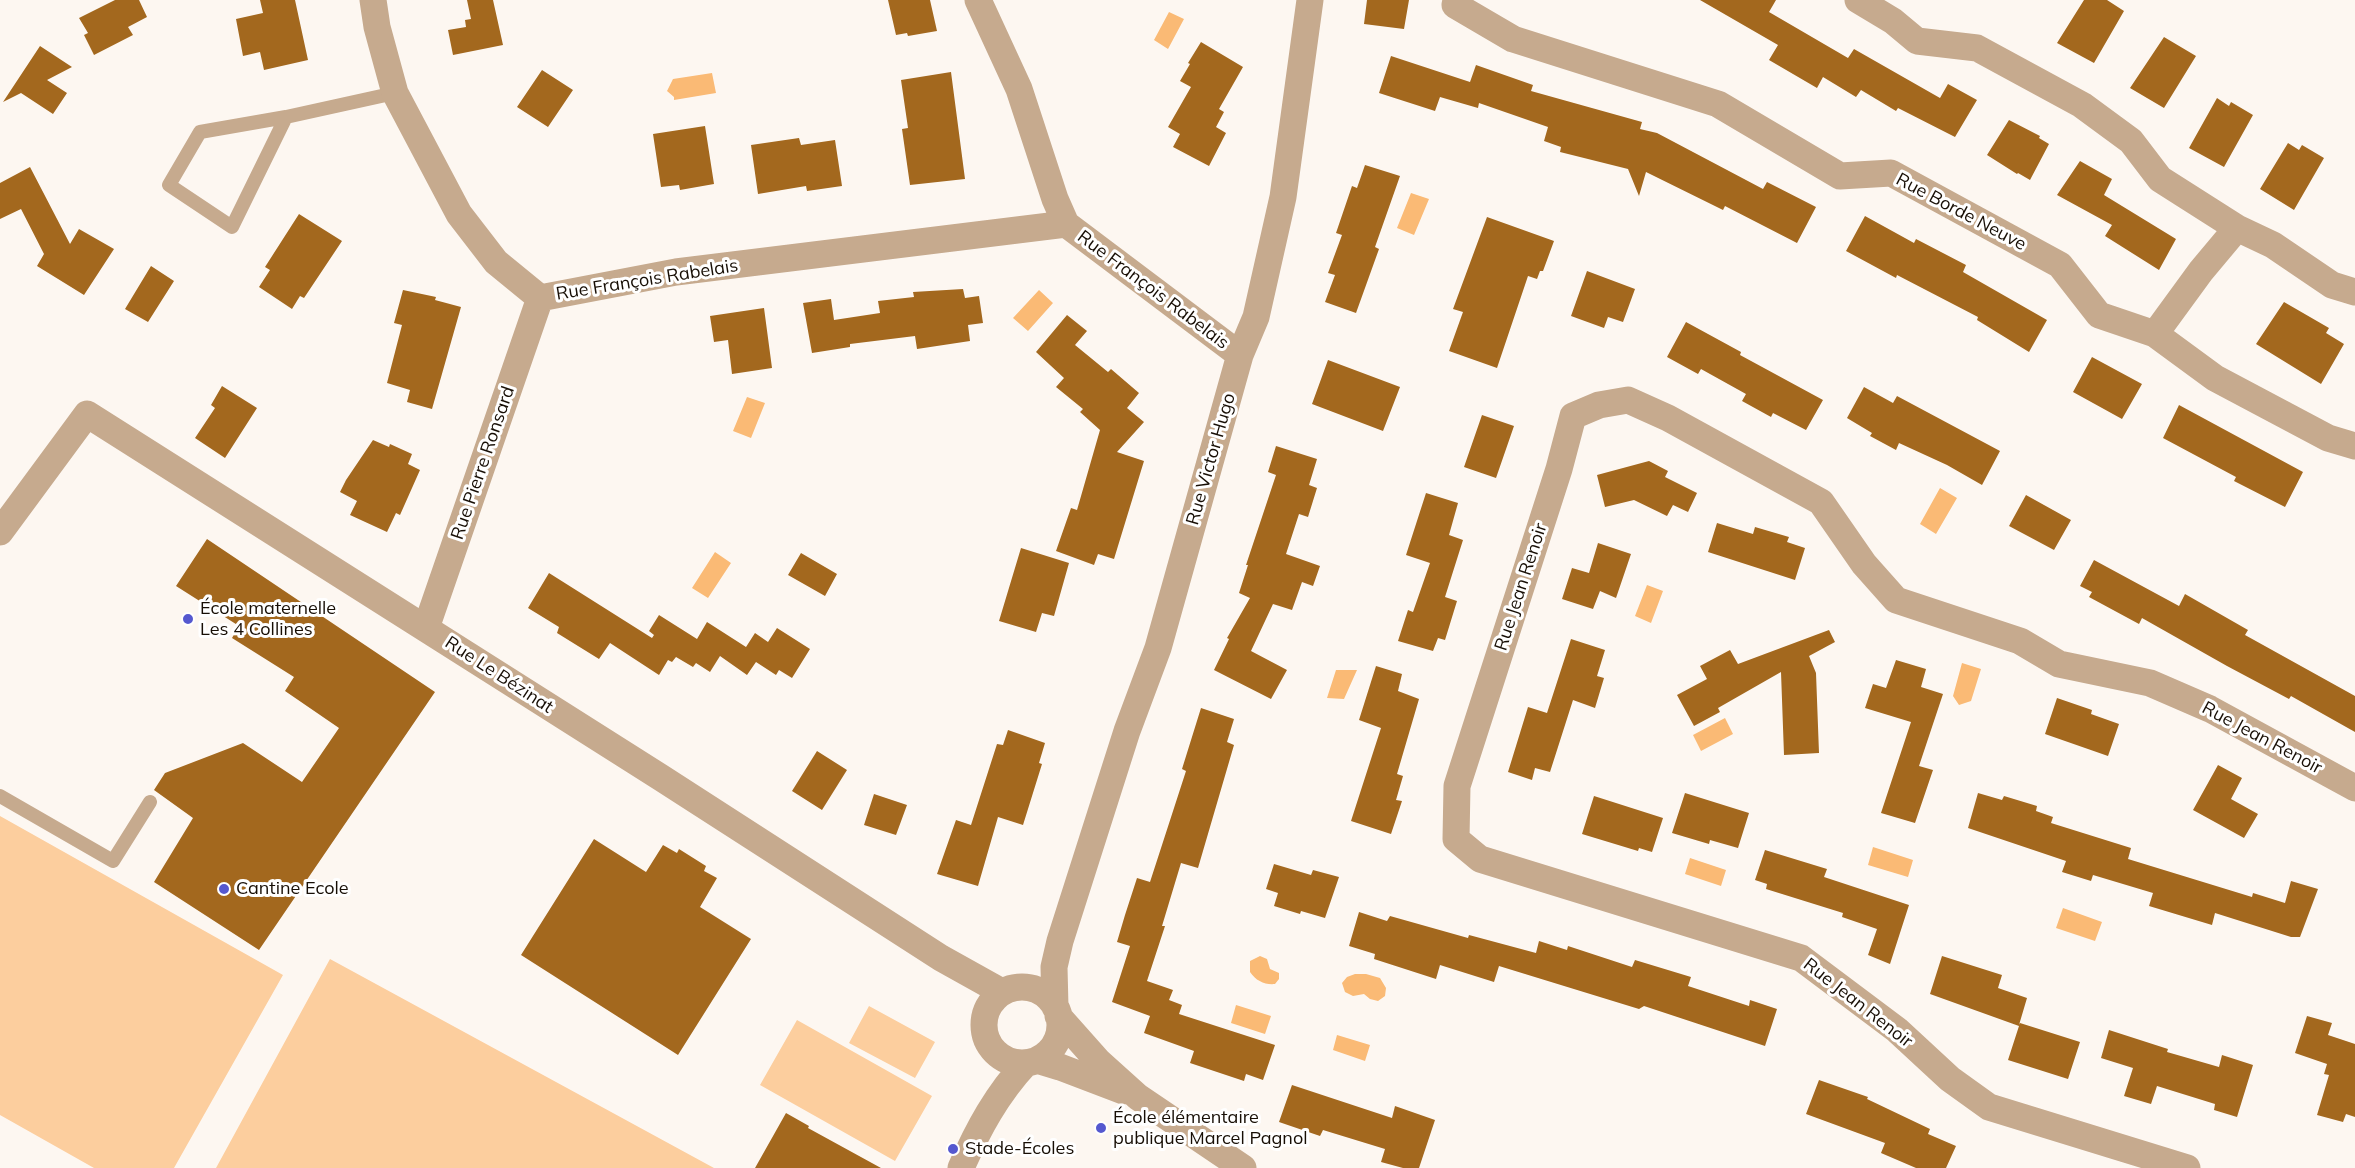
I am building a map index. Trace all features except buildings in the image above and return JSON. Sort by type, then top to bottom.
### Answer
[{"type":"street","name":"Rue François Rabelais","points":[[373,0],[377,27],[395,93],[459,214],[496,262],[540,298],[675,272],[1066,224]]},
{"type":"street","name":"Rue François Rabelais","points":[[978,0],[1020,89],[1055,199],[1066,224],[1240,355]]},
{"type":"street","name":"Rue Victor Hugo","points":[[1057,1011],[1054,967],[1070,907],[1126,731],[1158,648],[1240,355],[1256,317],[1283,197],[1310,0]]},
{"type":"street","name":"Rue Borde Neuve","points":[[1456,0],[1455,5],[1513,39],[1718,104],[1839,176],[1892,173],[2060,265],[2099,315],[2154,334],[2215,378],[2328,438],[2355,446]]},
{"type":"street","points":[[1858,0],[1893,21],[1917,41],[1977,48],[2082,105],[2131,141],[2160,179],[2236,228],[2273,245],[2332,285],[2355,292]]},
{"type":"street","points":[[2154,334],[2236,228]]},
{"type":"street","name":"Rue Pierre Ronsard","points":[[426,628],[540,298]]},
{"type":"street","name":"Rue Jean Renoir","points":[[2187,1168],[1989,1107],[1950,1079],[1897,1030],[1800,958],[1480,859],[1456,838],[1457,786],[1559,469],[1573,416],[1599,405],[1628,400],[1668,418],[1821,502],[1864,564],[1896,600],[2020,641],[2059,664],[2150,683],[2210,710],[2355,788]]},
{"type":"street","name":"Rue Le Bézinat","points":[[0,532],[87,414],[941,958],[1007,990]]},
{"type":"street","name":"Rue Victor Hugo","points":[[1007,990],[1027,976],[1070,907]]},
{"type":"street","name":"Rue Le Bézinat","points":[[911,937],[969,997],[985,1034]]},
{"type":"street","points":[[982,1122],[992,1072],[985,1034],[985,1013],[991,1002],[1007,990],[1025,987],[1037,990],[1048,997],[1098,1061],[1138,1097],[1243,1168]]},
{"type":"street","points":[[961,1168],[982,1122],[1004,1089],[1031,1062],[1048,1053],[1055,1043],[1059,1031],[1057,1011]]},
{"type":"street","points":[[985,1034],[991,1049],[1012,1062],[1031,1062],[1060,1067],[1138,1097]]},
{"type":"lane","points":[[286,117],[232,226],[169,185],[200,132],[286,117],[395,93]]},
{"type":"lane","points":[[0,796],[113,861],[150,802]]},
{"type":"shaded area","points":[[1169,12],[1184,19],[1168,49],[1154,40]]},
{"type":"shaded area","points":[[712,73],[716,93],[674,100],[674,97],[667,91],[673,79]]},
{"type":"shaded area","points":[[1411,193],[1429,199],[1414,235],[1397,228]]},
{"type":"shaded area","points":[[1039,290],[1053,303],[1028,331],[1013,318]]},
{"type":"shaded area","points":[[747,397],[765,403],[751,438],[733,431]]},
{"type":"shaded area","points":[[1940,488],[1957,498],[1936,534],[1920,524]]},
{"type":"shaded area","points":[[715,552],[731,563],[708,598],[692,588]]},
{"type":"shaded area","points":[[1647,585],[1663,591],[1651,623],[1635,616]]},
{"type":"shaded area","points":[[1962,663],[1981,669],[1971,701],[1959,705],[1953,696]]},
{"type":"shaded area","points":[[1336,670],[1357,670],[1344,699],[1327,698]]},
{"type":"shaded area","points":[[1725,718],[1733,734],[1701,751],[1693,735]]},
{"type":"shaded area","points":[[0,816],[283,975],[174,1168],[94,1168],[0,1115]]},
{"type":"shaded area","points":[[1873,847],[1913,860],[1908,877],[1868,865]]},
{"type":"shaded area","points":[[1690,858],[1726,870],[1721,886],[1685,874]]},
{"type":"shaded area","points":[[2063,908],[2102,922],[2095,941],[2056,928]]},
{"type":"shaded area","points":[[1260,956],[1267,959],[1270,969],[1279,973],[1279,979],[1275,984],[1261,982],[1250,972],[1250,961]]},
{"type":"shaded area","points":[[330,959],[714,1168],[216,1168]]},
{"type":"shaded area","points":[[1355,974],[1380,978],[1386,988],[1385,996],[1378,1001],[1364,994],[1353,996],[1345,992],[1342,983],[1347,977]]},
{"type":"shaded area","points":[[1236,1005],[1271,1016],[1265,1034],[1231,1023]]},
{"type":"shaded area","points":[[869,1006],[935,1042],[915,1078],[849,1043]]},
{"type":"shaded area","points":[[797,1020],[932,1096],[895,1161],[760,1085]]},
{"type":"shaded area","points":[[1337,1035],[1370,1045],[1365,1061],[1333,1050]]},
{"type":"place","name":"École maternelle Les 4 Collines","points":[[188,619]]},
{"type":"place","name":"Cantine Ecole","points":[[224,889]]},
{"type":"place","name":"École élémentaire publique Marcel Pagnol","points":[[1101,1128]]},
{"type":"place","name":"Stade-Écoles","points":[[953,1149]]}]
